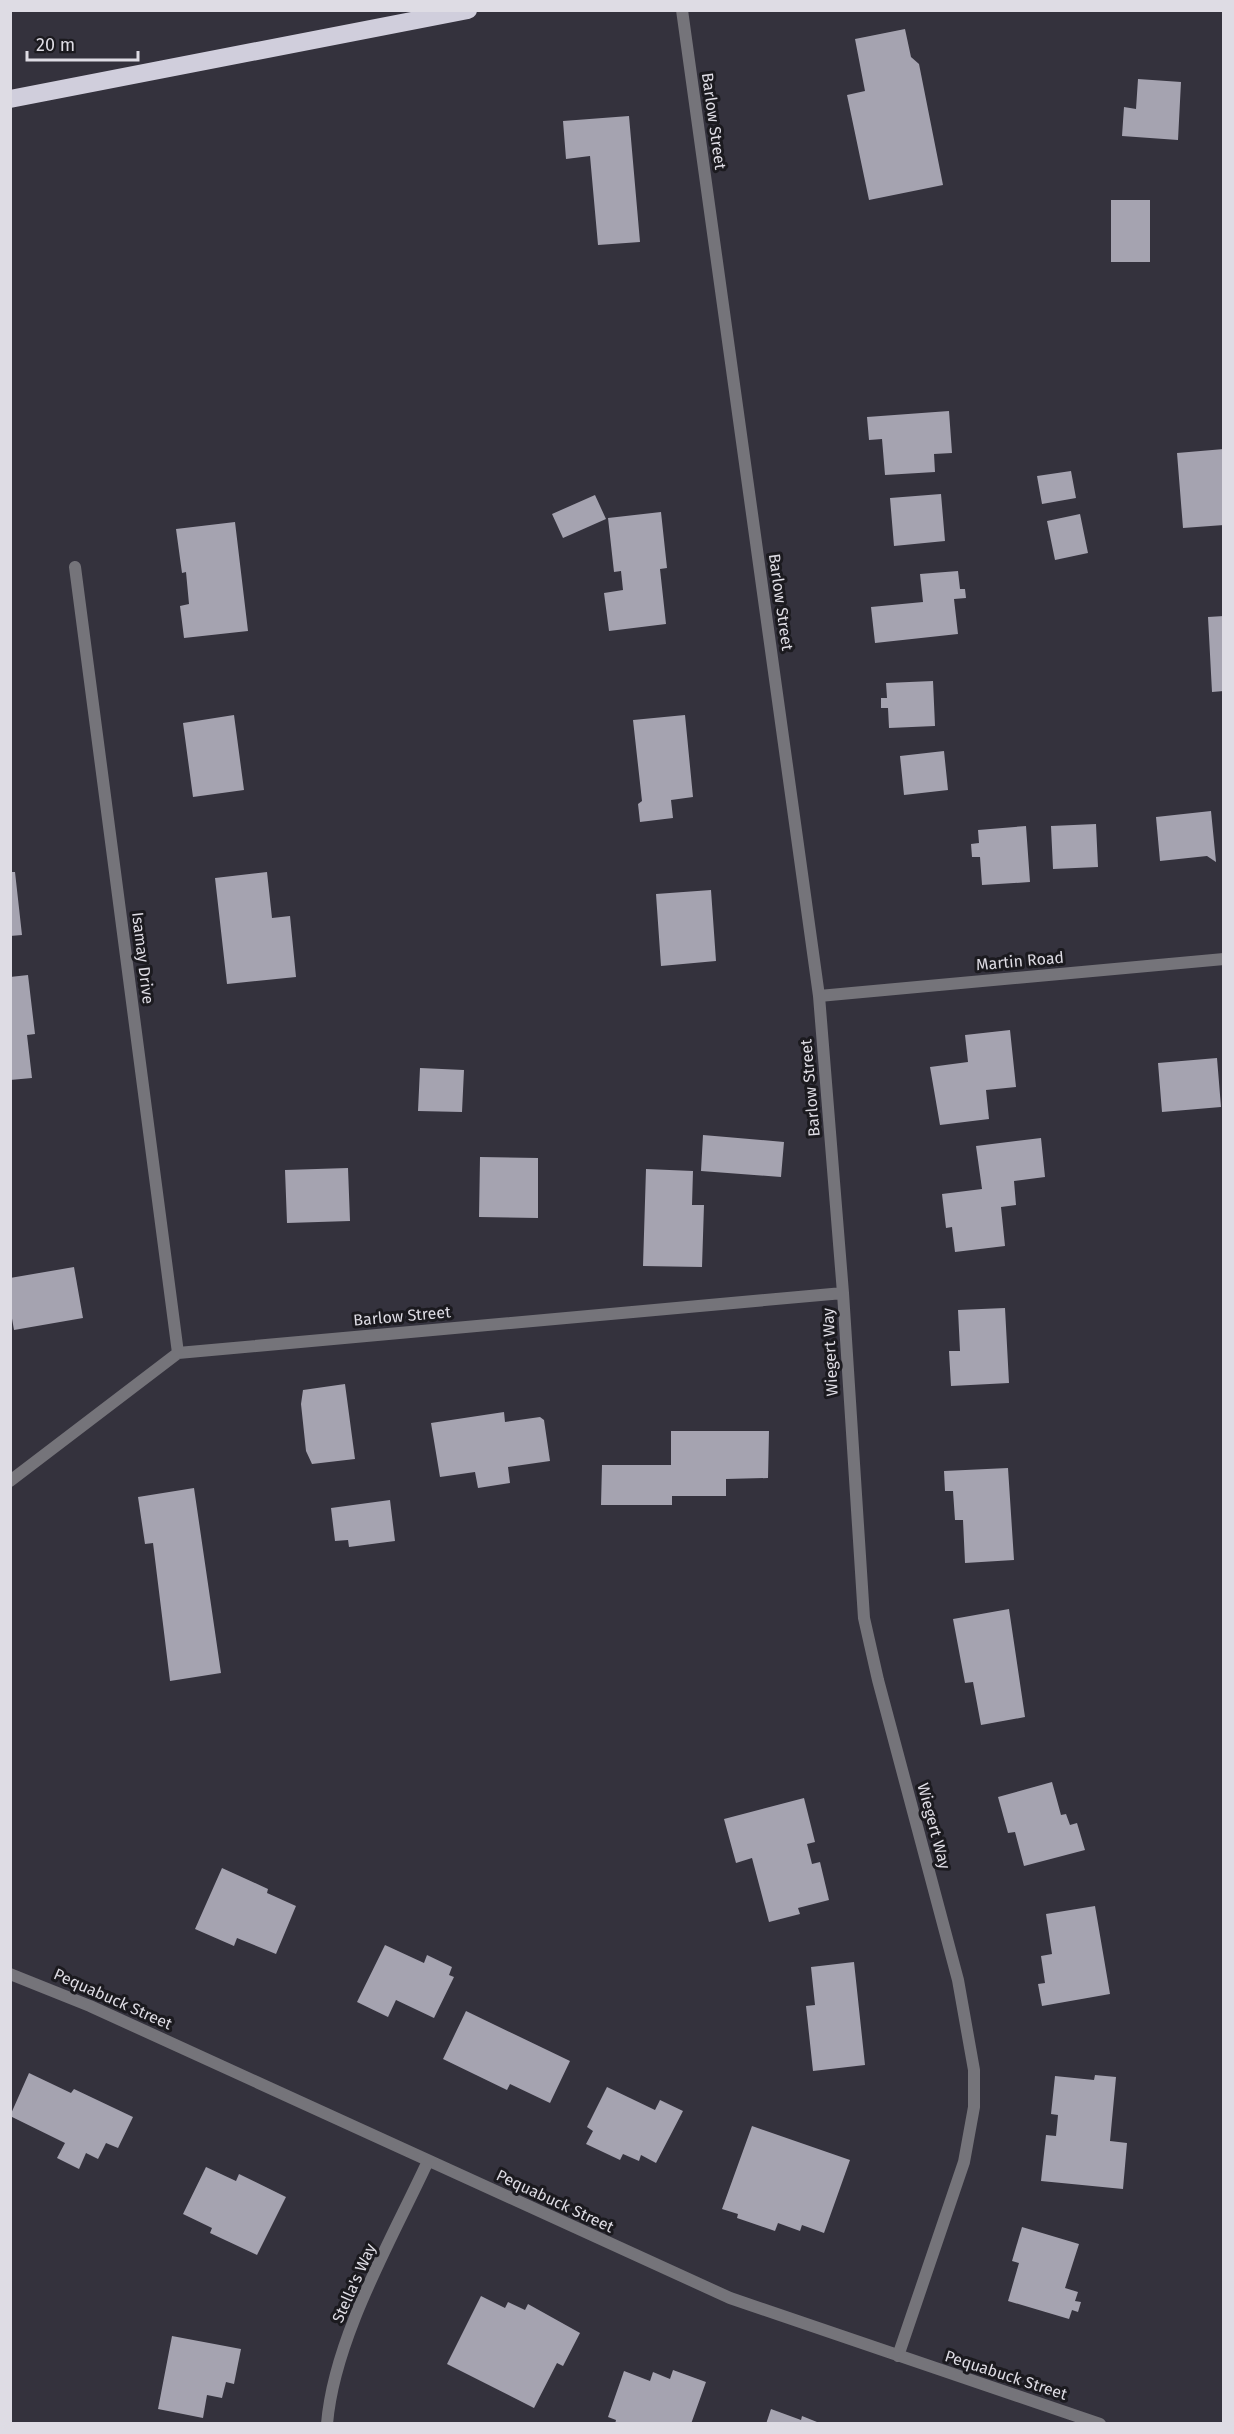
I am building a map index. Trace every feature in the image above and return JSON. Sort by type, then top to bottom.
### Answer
[{"type":"highway","points":[[10,99],[468,10]]},
{"type":"street","name":"Barlow Street","points":[[178,1353],[843,1293],[819,996],[682,10]]},
{"type":"street","name":"Isamay Drive","points":[[75,567],[178,1353]]},
{"type":"street","name":"Martin Road","points":[[819,996],[1224,958]]},
{"type":"street","name":"Wiegert Way","points":[[843,1293],[864,1618],[878,1680],[958,1980],[974,2070],[972,2125],[964,2162],[898,2356]]},
{"type":"street","points":[[10,1481],[178,1353]]},
{"type":"street","name":"Pequabuck Street","points":[[10,1974],[90,2006],[730,2298],[1100,2424]]},
{"type":"street","name":"Stella's Way","points":[[327,2424],[334,2381],[353,2323],[428,2161]]},
{"type":"building","points":[[905,29],[911,57],[919,64],[943,185],[869,200],[847,95],[865,91],[855,39]]},
{"type":"building","points":[[1138,79],[1181,82],[1178,140],[1122,136],[1124,107],[1136,109]]},
{"type":"building","points":[[629,116],[640,242],[598,245],[590,156],[566,159],[563,121]]},
{"type":"building","points":[[1111,200],[1150,200],[1150,262],[1111,262]]},
{"type":"building","points":[[949,411],[952,453],[934,454],[935,472],[885,475],[882,439],[869,440],[867,417]]},
{"type":"building","points":[[1224,449],[1224,525],[1183,528],[1177,453]]},
{"type":"building","points":[[1071,471],[1076,498],[1042,504],[1037,476]]},
{"type":"building","points":[[941,494],[945,541],[894,546],[890,498]]},
{"type":"building","points":[[595,495],[606,519],[563,538],[552,514]]},
{"type":"building","points":[[661,512],[667,568],[660,569],[666,624],[609,631],[604,593],[623,590],[621,571],[614,572],[608,518]]},
{"type":"building","points":[[1080,514],[1088,553],[1055,560],[1047,521]]},
{"type":"building","points":[[235,522],[248,631],[184,638],[180,606],[189,604],[186,572],[182,573],[176,529]]},
{"type":"building","points":[[958,571],[960,589],[965,589],[966,598],[954,599],[958,634],[875,643],[871,607],[923,602],[920,574]]},
{"type":"building","points":[[1224,616],[1224,691],[1212,692],[1208,617]]},
{"type":"building","points":[[933,681],[935,726],[889,728],[888,708],[881,708],[881,698],[887,698],[886,683]]},
{"type":"building","points":[[234,715],[244,790],[193,797],[183,723]]},
{"type":"building","points":[[685,715],[693,797],[671,800],[673,818],[640,822],[638,804],[642,801],[633,720]]},
{"type":"building","points":[[944,751],[948,790],[904,795],[900,756]]},
{"type":"building","points":[[1211,811],[1216,862],[1207,856],[1160,861],[1156,817]]},
{"type":"building","points":[[1096,824],[1098,867],[1053,869],[1051,826]]},
{"type":"building","points":[[1026,826],[1030,882],[982,885],[980,857],[972,857],[971,844],[979,843],[978,830]]},
{"type":"building","points":[[10,872],[15,872],[22,935],[10,936]]},
{"type":"building","points":[[267,872],[272,918],[290,916],[296,977],[227,984],[215,878]]},
{"type":"building","points":[[711,890],[716,961],[661,966],[656,894]]},
{"type":"building","points":[[28,975],[35,1034],[27,1035],[32,1078],[10,1080],[10,977]]},
{"type":"building","points":[[1010,1030],[1016,1087],[986,1090],[989,1119],[940,1125],[930,1067],[968,1062],[965,1035]]},
{"type":"building","points":[[1217,1058],[1221,1107],[1162,1112],[1158,1063]]},
{"type":"building","points":[[420,1068],[464,1070],[462,1112],[418,1111]]},
{"type":"building","points":[[703,1135],[784,1142],[781,1177],[701,1171]]},
{"type":"building","points":[[1041,1138],[1045,1177],[1014,1181],[1016,1205],[1001,1207],[1005,1246],[955,1252],[952,1227],[946,1228],[942,1194],[982,1189],[976,1146]]},
{"type":"building","points":[[480,1157],[538,1158],[538,1218],[479,1217]]},
{"type":"building","points":[[348,1168],[350,1221],[287,1223],[285,1170]]},
{"type":"building","points":[[646,1169],[693,1171],[692,1205],[704,1205],[702,1267],[643,1266]]},
{"type":"building","points":[[74,1267],[83,1318],[14,1330],[10,1307],[10,1278]]},
{"type":"building","points":[[1005,1308],[1009,1383],[951,1386],[949,1351],[960,1351],[958,1310]]},
{"type":"building","points":[[345,1384],[355,1459],[312,1464],[306,1451],[301,1404],[303,1390]]},
{"type":"building","points":[[504,1412],[505,1422],[540,1417],[544,1420],[550,1461],[508,1467],[510,1483],[478,1488],[475,1472],[440,1477],[431,1423]]},
{"type":"building","points":[[671,1431],[769,1431],[768,1478],[726,1479],[726,1496],[672,1496],[672,1505],[601,1505],[602,1465],[671,1465]]},
{"type":"building","points":[[1008,1468],[1014,1560],[965,1563],[963,1520],[955,1520],[953,1491],[945,1491],[944,1471]]},
{"type":"building","points":[[194,1488],[221,1673],[170,1681],[153,1543],[145,1544],[138,1497]]},
{"type":"building","points":[[390,1500],[395,1541],[349,1547],[348,1540],[335,1541],[331,1508]]},
{"type":"building","points":[[1009,1609],[1025,1717],[981,1725],[973,1682],[965,1683],[953,1619]]},
{"type":"building","points":[[1052,1782],[1061,1815],[1066,1814],[1070,1825],[1077,1823],[1085,1850],[1024,1866],[1015,1832],[1008,1833],[998,1797]]},
{"type":"building","points":[[804,1798],[815,1842],[807,1844],[812,1864],[820,1862],[829,1900],[798,1908],[800,1914],[769,1922],[752,1858],[736,1863],[724,1819]]},
{"type":"building","points":[[222,1868],[268,1889],[267,1893],[296,1906],[276,1954],[237,1938],[234,1946],[195,1929]]},
{"type":"building","points":[[1095,1906],[1110,1994],[1042,2006],[1038,1984],[1045,1983],[1041,1956],[1052,1954],[1046,1914]]},
{"type":"building","points":[[385,1945],[424,1963],[427,1955],[452,1967],[449,1975],[454,1977],[434,2018],[396,2000],[388,2017],[357,2002]]},
{"type":"building","points":[[854,1962],[865,2065],[813,2071],[806,2006],[815,2005],[811,1967]]},
{"type":"building","points":[[466,2011],[570,2061],[550,2103],[510,2084],[507,2090],[443,2059]]},
{"type":"building","points":[[29,2073],[71,2093],[74,2089],[133,2117],[118,2148],[106,2143],[98,2159],[86,2153],[79,2169],[57,2158],[65,2143],[10,2116]]},
{"type":"building","points":[[1095,2075],[1116,2077],[1110,2141],[1127,2143],[1123,2189],[1041,2181],[1046,2135],[1056,2136],[1058,2115],[1051,2114],[1055,2076],[1094,2080]]},
{"type":"building","points":[[607,2087],[655,2110],[660,2100],[683,2111],[656,2163],[641,2155],[639,2161],[623,2154],[620,2160],[586,2144],[593,2131],[587,2127]]},
{"type":"building","points":[[752,2126],[850,2160],[824,2233],[802,2225],[800,2231],[778,2223],[775,2231],[737,2218],[738,2214],[722,2209]]},
{"type":"building","points":[[206,2167],[236,2181],[239,2174],[286,2197],[257,2255],[210,2233],[212,2228],[183,2214]]},
{"type":"building","points":[[1022,2227],[1079,2244],[1065,2288],[1078,2292],[1075,2301],[1081,2302],[1078,2312],[1072,2310],[1069,2319],[1008,2301],[1019,2263],[1012,2261]]},
{"type":"building","points":[[481,2296],[505,2308],[508,2302],[525,2310],[528,2304],[580,2333],[563,2366],[557,2363],[534,2408],[447,2364]]},
{"type":"building","points":[[172,2336],[241,2349],[234,2384],[226,2382],[222,2398],[207,2395],[203,2418],[158,2409]]},
{"type":"building","points":[[673,2370],[706,2382],[691,2424],[615,2424],[616,2420],[608,2417],[624,2371],[650,2381],[653,2372],[670,2379]]},
{"type":"building","points":[[771,2409],[801,2420],[802,2416],[822,2424],[766,2424]]}]
